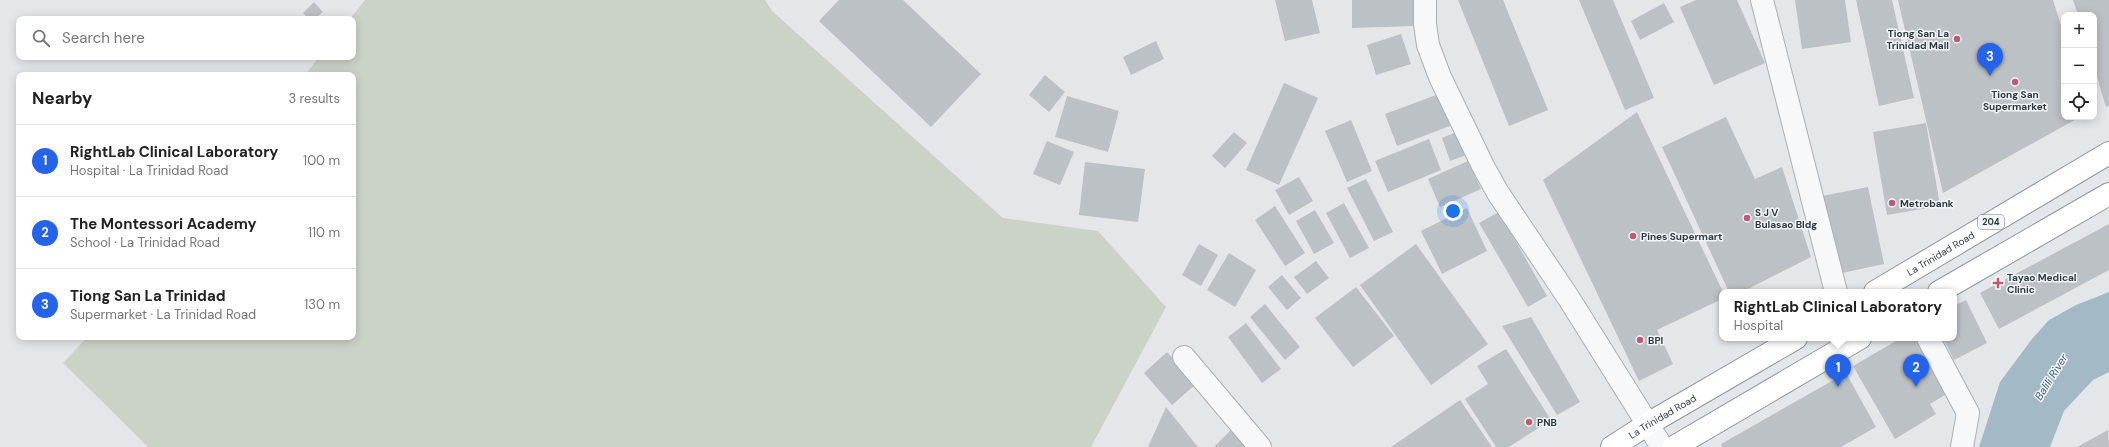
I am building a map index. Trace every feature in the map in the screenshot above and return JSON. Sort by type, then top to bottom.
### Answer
[{"type":"highway","name":"La Trinidad Road","points":[[1886,289],[1898,286],[2109,153]]},
{"type":"highway","points":[[1944,289],[2109,194]]},
{"type":"highway","name":"La Trinidad Road","points":[[1612,447],[1648,424],[1791,341]]},
{"type":"highway","points":[[1674,447],[1854,341]]},
{"type":"street","points":[[1425,0],[1424,24],[1428,45],[1440,77],[1483,166],[1498,193],[1568,297],[1662,447]]},
{"type":"street","points":[[1762,0],[1835,289]]},
{"type":"street","points":[[1930,341],[1968,414],[1962,447]]},
{"type":"street","points":[[1184,356],[1260,447]]},
{"type":"shaded area","points":[[365,0],[765,0],[772,11],[1003,218],[1098,231],[1166,307],[1091,447],[148,447],[63,363],[84,340],[356,340],[356,72],[307,72],[317,60],[356,60],[356,16],[352,16]]},
{"type":"water","name":"Balili River","points":[[2109,292],[2109,372],[2093,380],[2064,411],[2050,447],[1979,447],[2000,382],[2032,339],[2049,320],[2076,305]]},
{"type":"building","points":[[839,0],[903,0],[981,74],[931,127],[819,21]]},
{"type":"building","points":[[1275,0],[1312,0],[1320,33],[1285,41]]},
{"type":"building","points":[[1352,0],[1413,0],[1414,26],[1352,28]]},
{"type":"building","points":[[1458,0],[1503,0],[1548,110],[1509,126]]},
{"type":"building","points":[[1579,0],[1613,0],[1654,98],[1625,110]]},
{"type":"building","points":[[1696,0],[1737,0],[1765,63],[1714,85],[1680,7]]},
{"type":"building","points":[[1795,0],[1845,0],[1851,42],[1802,49]]},
{"type":"building","points":[[1856,0],[1892,0],[1914,98],[1879,106]]},
{"type":"building","points":[[1898,0],[2053,0],[2061,25],[2061,120],[2075,120],[1943,193]]},
{"type":"building","points":[[2073,0],[2109,0],[2109,106],[2106,107],[2097,77],[2097,12],[2077,12]]},
{"type":"building","points":[[314,2],[323,12],[318,16],[306,16],[303,13]]},
{"type":"building","points":[[1664,3],[1674,22],[1640,40],[1631,21]]},
{"type":"building","points":[[1401,34],[1411,64],[1376,75],[1367,45]]},
{"type":"building","points":[[1156,41],[1164,59],[1131,75],[1123,57]]},
{"type":"building","points":[[1045,75],[1065,92],[1049,112],[1029,95]]},
{"type":"building","points":[[1284,83],[1318,98],[1279,185],[1246,170]]},
{"type":"building","points":[[1439,94],[1450,126],[1397,146],[1385,114]]},
{"type":"building","points":[[1067,96],[1119,111],[1108,152],[1055,137]]},
{"type":"building","name":"Pines Supermart","points":[[1637,112],[1722,289],[1719,289],[1719,300],[1657,330],[1673,364],[1639,381],[1543,180]]},
{"type":"building","name":"S J V Bulasao Bldg","points":[[1726,117],[1755,179],[1782,167],[1811,257],[1748,289],[1728,289],[1662,147]]},
{"type":"building","points":[[1351,120],[1372,171],[1347,182],[1325,131]]},
{"type":"building","points":[[1926,123],[1940,206],[1887,215],[1873,132]]},
{"type":"building","points":[[1464,129],[1472,153],[1450,161],[1442,138]]},
{"type":"building","points":[[1234,132],[1247,143],[1225,168],[1212,156]]},
{"type":"building","points":[[1429,139],[1441,170],[1388,192],[1375,161]]},
{"type":"building","points":[[1047,141],[1074,152],[1060,185],[1033,174]]},
{"type":"building","points":[[1468,161],[1481,189],[1440,207],[1428,179]]},
{"type":"building","points":[[1085,162],[1145,169],[1138,222],[1079,215]]},
{"type":"building","points":[[1299,177],[1313,201],[1289,215],[1275,190]]},
{"type":"building","points":[[1366,179],[1393,232],[1374,241],[1347,188]]},
{"type":"building","points":[[1868,187],[1884,264],[1837,274],[1822,196]]},
{"type":"building","points":[[1344,203],[1369,248],[1350,258],[1326,213]]},
{"type":"building","points":[[1275,206],[1305,253],[1285,266],[1255,220]]},
{"type":"building","points":[[1467,208],[1487,251],[1442,274],[1421,231]]},
{"type":"building","points":[[1315,210],[1334,243],[1314,254],[1296,221]]},
{"type":"building","points":[[1499,212],[1547,296],[1528,307],[1479,223]]},
{"type":"building","points":[[2109,224],[2109,270],[1999,329],[1980,293]]},
{"type":"building","points":[[1199,244],[1218,255],[1201,286],[1182,275]]},
{"type":"building","points":[[1416,244],[1488,344],[1431,385],[1360,285]]},
{"type":"building","points":[[1229,253],[1256,270],[1235,307],[1207,290]]},
{"type":"building","points":[[1316,261],[1329,278],[1307,294],[1294,277]]},
{"type":"building","points":[[1282,275],[1301,298],[1287,310],[1268,287]]},
{"type":"building","points":[[1356,287],[1394,336],[1353,367],[1315,318]]},
{"type":"building","points":[[1966,300],[1987,343],[1954,360],[1944,341],[1957,341],[1957,304]]},
{"type":"building","points":[[1265,304],[1300,347],[1285,360],[1250,317]]},
{"type":"building","points":[[1531,317],[1580,402],[1557,415],[1502,326]]},
{"type":"building","points":[[1246,323],[1281,369],[1262,383],[1228,337]]},
{"type":"building","points":[[1896,341],[1927,341],[1955,389],[1930,404],[1936,414],[1895,439],[1853,366]]},
{"type":"building","points":[[1506,349],[1551,420],[1509,447],[1496,447],[1465,399],[1488,384],[1477,366]]},
{"type":"building","points":[[1167,352],[1196,384],[1172,405],[1144,373]]},
{"type":"building","points":[[1846,373],[1876,427],[1841,447],[1722,447],[1721,444]]},
{"type":"building","points":[[1460,400],[1492,447],[1391,447]]},
{"type":"building","points":[[1166,407],[1198,447],[1148,447]]},
{"type":"building","points":[[1231,430],[1248,447],[1214,447]]},
{"type":"building","points":[[2108,430],[2109,447],[2077,447]]},
{"type":"place","name":"Tiong San La Trinidad Mall","points":[[1957,39]]},
{"type":"place","name":"Tiong San La Trinidad","points":[[1990,76]]},
{"type":"place","name":"Tiong San Supermarket","points":[[2015,82]]},
{"type":"place","name":"Metrobank","points":[[1892,203]]},
{"type":"place","name":"S J V Bulasao Bldg","points":[[1747,218]]},
{"type":"place","name":"Pines Supermart","points":[[1633,236]]},
{"type":"place","name":"Tayao Medical Clinic","points":[[1998,283]]},
{"type":"place","name":"BPI","points":[[1640,340]]},
{"type":"place","name":"RightLab Clinical Laboratory","points":[[1838,387]]},
{"type":"place","name":"The Montessori Academy","points":[[1916,387]]},
{"type":"place","name":"PNB","points":[[1529,422]]}]
